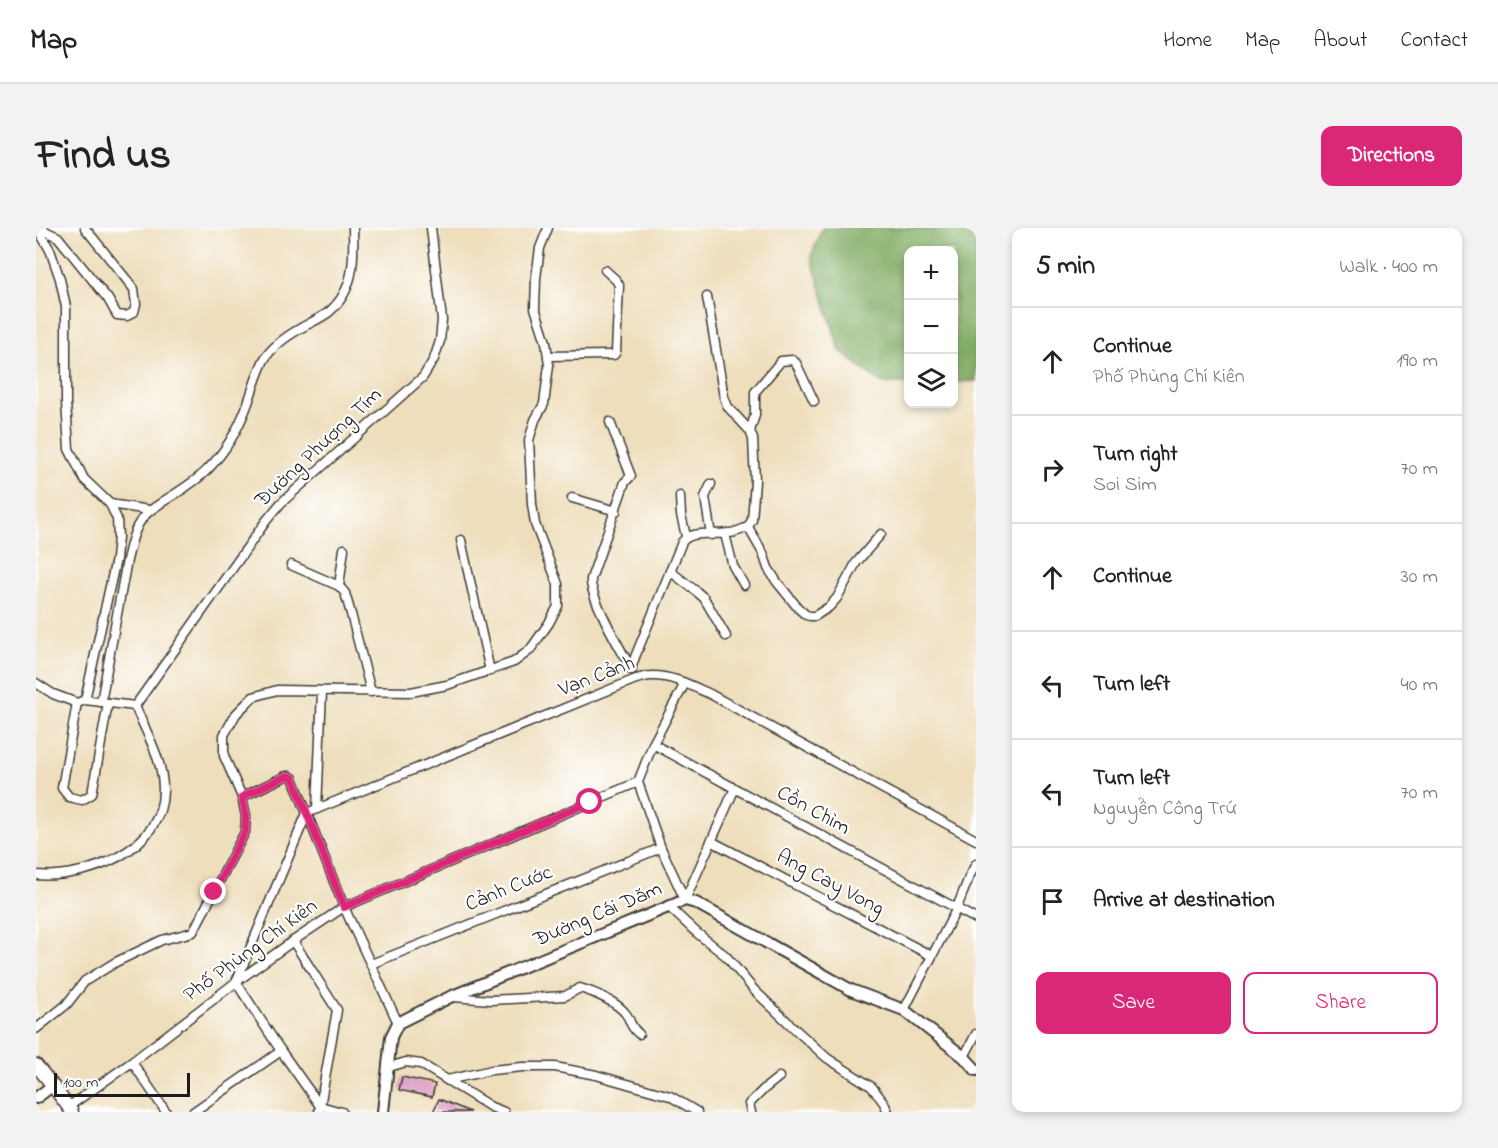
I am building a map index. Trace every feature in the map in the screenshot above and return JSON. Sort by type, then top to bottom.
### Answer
[{"type":"main road","points":[[36,1065],[68,1110]]},
{"type":"main road","points":[[36,1065],[48,1089],[68,1110]]},
{"type":"street","points":[[37,228],[58,237],[108,299],[117,315],[127,316],[134,312],[136,304],[134,289],[85,228]]},
{"type":"street","points":[[37,228],[50,250],[66,307],[66,402],[69,449],[84,479],[110,504],[117,519],[116,559],[62,788],[69,797],[82,800],[92,794],[132,540],[138,524],[149,510],[164,502],[206,471],[219,457],[240,424],[260,369],[274,347],[290,334],[328,313],[341,299],[349,285],[353,264],[353,228]]},
{"type":"street","name":"Đường Phượng Tím","points":[[135,706],[280,503],[423,377],[435,359],[442,320],[431,228]]},
{"type":"street","points":[[36,1029],[66,1005],[85,981],[116,962],[162,940],[193,932],[245,832],[246,816],[242,797],[224,756],[224,735],[236,714],[253,697],[277,690],[411,692],[447,685],[514,662],[530,650],[549,624],[558,606],[558,584],[535,524],[531,504],[529,440],[535,420],[544,404],[549,365],[549,356],[535,308],[540,248],[548,228]]},
{"type":"street","points":[[549,356],[614,355],[616,352],[619,285],[604,270]]},
{"type":"street","points":[[631,669],[682,542],[687,536],[695,534],[733,533],[748,527],[752,520],[755,481],[753,439],[750,430],[728,407],[724,397],[707,297]]},
{"type":"street","points":[[750,430],[755,415],[755,392],[781,362],[792,360],[796,363],[814,401]]},
{"type":"street","points":[[610,422],[631,475],[625,482],[590,584],[636,679]]},
{"type":"street","points":[[711,484],[705,497],[711,535]]},
{"type":"street","points":[[680,496],[681,515],[687,536]]},
{"type":"street","points":[[572,498],[616,511]]},
{"type":"street","points":[[110,504],[149,510]]},
{"type":"street","points":[[748,527],[777,582],[798,608],[810,616],[815,616],[829,607],[837,598],[856,564],[881,534]]},
{"type":"street","points":[[725,534],[733,566],[744,585]]},
{"type":"street","points":[[461,540],[490,671]]},
{"type":"street","points":[[339,586],[344,549]]},
{"type":"street","points":[[291,565],[339,586],[345,593],[371,692]]},
{"type":"street","points":[[670,571],[704,598],[726,636]]},
{"type":"street","name":"Vạn Cảnh","points":[[307,813],[636,679],[651,676],[685,683],[721,700],[976,840]]},
{"type":"street","points":[[36,683],[53,694],[81,701],[135,706],[159,763],[162,777],[162,802],[160,812],[149,831],[130,850],[103,865],[65,875],[36,875]]},
{"type":"street","points":[[685,683],[653,744],[638,782],[661,848],[685,900]]},
{"type":"street","points":[[317,809],[322,691]]},
{"type":"street","name":"Cồn Chìm","points":[[653,744],[976,920]]},
{"type":"street","points":[[242,797],[286,776],[293,778],[344,907],[398,1023],[391,1037],[383,1112]]},
{"type":"street","name":"Phố Phùng Chí Kiên","points":[[68,1110],[236,982],[344,907],[638,782]]},
{"type":"street","points":[[685,900],[735,788]]},
{"type":"street","points":[[307,813],[236,982],[320,1109]]},
{"type":"street","name":"Ang Cay Vong","points":[[711,841],[932,956]]},
{"type":"street","name":"Cảnh Cước","points":[[370,964],[661,848]]},
{"type":"street","points":[[903,1010],[956,910],[976,864]]},
{"type":"street","name":"Đường Cái Dăm","points":[[398,1023],[450,997],[685,900],[696,903],[851,990],[903,1010],[964,1057],[976,1070]]},
{"type":"street","points":[[669,907],[726,956],[754,990],[811,1044],[827,1058],[872,1087],[888,1112]]},
{"type":"street","points":[[293,941],[337,1010],[320,1109]]},
{"type":"street","points":[[450,997],[490,1000],[565,996],[580,988],[597,993],[625,1013],[632,1028],[639,1034]]},
{"type":"street","points":[[964,1057],[976,1034]]},
{"type":"street","points":[[193,1112],[281,1051]]},
{"type":"street","points":[[132,1062],[166,1112]]},
{"type":"street","points":[[389,1067],[406,1062],[421,1064],[491,1107],[504,1112]]},
{"type":"street","points":[[447,1080],[492,1070],[555,1067],[596,1075],[670,1096],[697,1112]]},
{"type":"street","points":[[751,1112],[749,1104],[779,1077]]},
{"type":"street","points":[[36,1098],[48,1089]]},
{"type":"street","points":[[312,1112],[320,1109],[342,1112]]},
{"type":"green space","points":[[822,228],[976,228],[976,381],[958,382],[958,246],[904,246],[904,383],[881,383],[840,351],[811,257]]},
{"type":"building","points":[[402,1077],[435,1084],[432,1097],[399,1090]]},
{"type":"building","points":[[439,1099],[470,1112],[433,1112]]},
{"type":"route","points":[[214,892],[245,832],[246,816],[242,797],[286,776],[293,778],[344,907],[590,802]]}]
